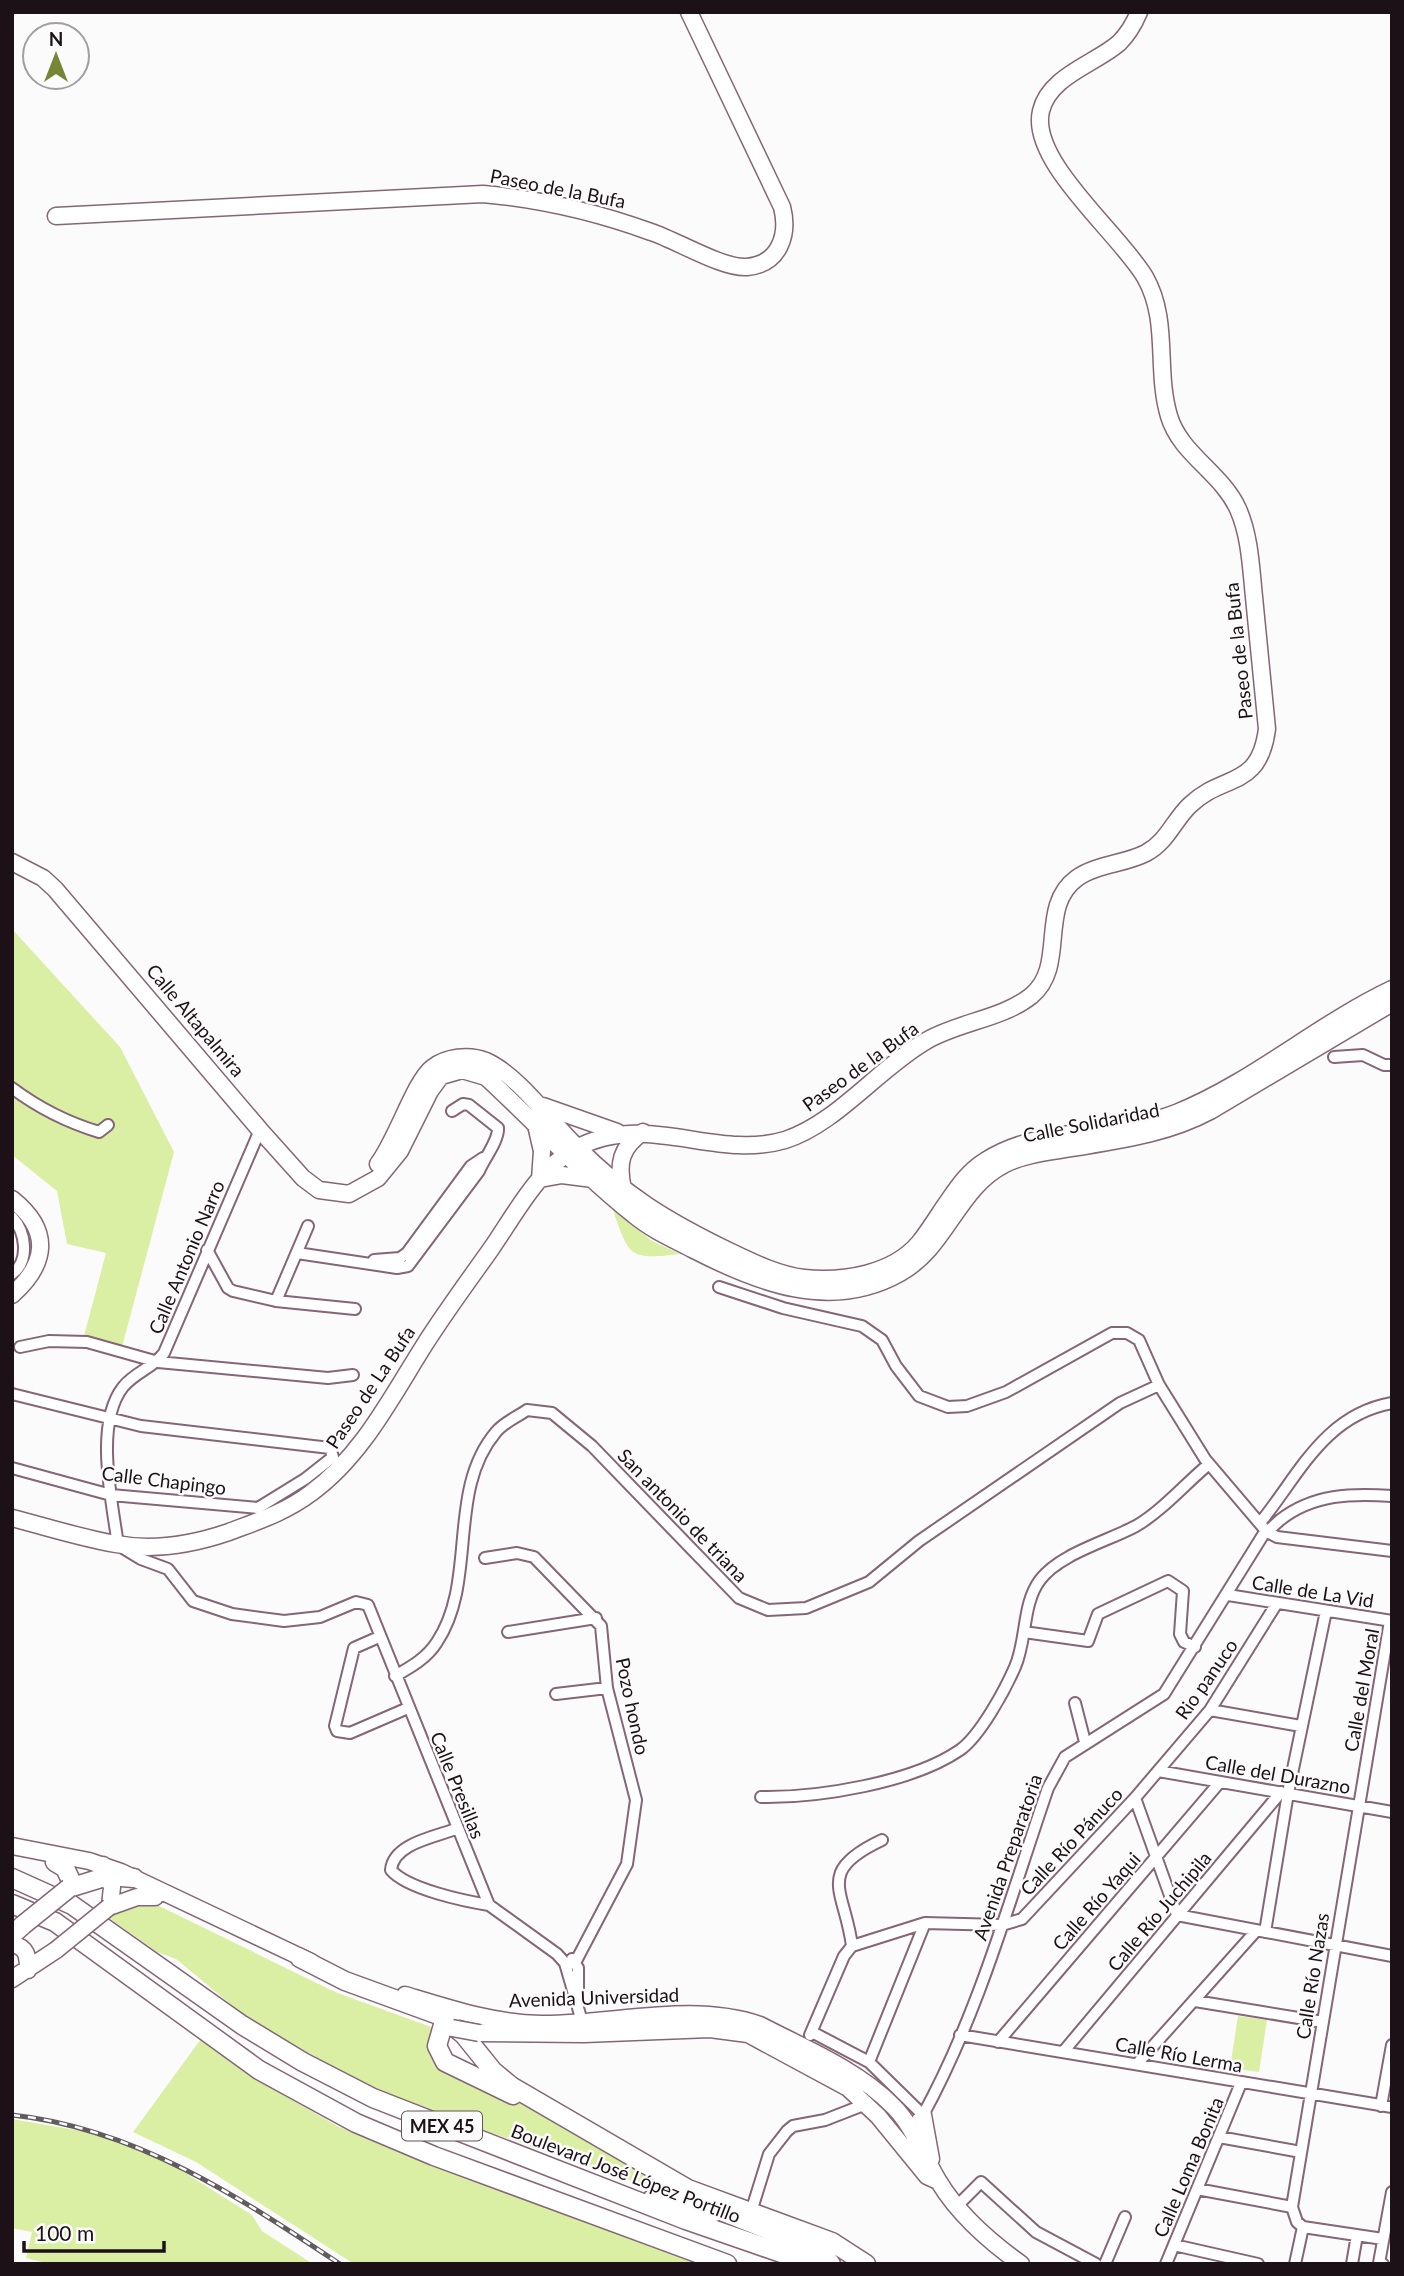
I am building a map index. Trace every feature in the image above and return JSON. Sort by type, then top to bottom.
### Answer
[{"type":"main road","points":[[55,1862],[65,1868],[71,1886]]},
{"type":"main road","points":[[17,1916],[97,1868],[134,1878]]},
{"type":"main road","name":"MEX 45","points":[[12,1878],[107,1912]]},
{"type":"main road","name":"Boulevard José López Portillo","points":[[107,1912],[242,2025],[373,2098],[686,2220],[813,2264]]},
{"type":"main road","name":"MEX 45","points":[[17,1916],[55,1922],[259,2070],[356,2123],[434,2156],[727,2264]]},
{"type":"main road","points":[[300,1958],[345,1981],[441,2016],[464,2035],[493,2071],[548,2110]]},
{"type":"main road","points":[[442,2025],[437,2046],[444,2062],[475,2079],[548,2110],[623,2149],[688,2189],[832,2242],[866,2264]]},
{"type":"main road","points":[[615,2191],[715,2212]]},
{"type":"street","name":"Paseo de la Bufa","points":[[56,216],[483,194],[520,199],[631,225],[729,264],[746,267],[756,265],[772,256],[783,242],[785,229],[782,207],[689,12]]},
{"type":"street","name":"Paseo de la Bufa","points":[[552,1167],[572,1151],[623,1133],[643,1132],[733,1144],[756,1144],[787,1139],[810,1128],[925,1041],[1024,1001],[1045,980],[1050,964],[1057,904],[1068,886],[1089,871],[1135,858],[1157,846],[1196,799],[1241,778],[1257,761],[1265,746],[1268,729],[1252,577],[1241,517],[1224,485],[1181,439],[1170,420],[1164,391],[1161,319],[1144,275],[1052,161],[1040,138],[1041,109],[1052,90],[1120,42],[1139,12]]},
{"type":"street","name":"Calle Altapalmira","points":[[12,862],[43,878],[55,889],[310,1185],[327,1193],[349,1194]]},
{"type":"street","name":"Calle Solidaridad","points":[[572,1151],[675,1225],[782,1273],[824,1278],[866,1274],[909,1253],[961,1183],[988,1159],[1007,1149],[1038,1141],[1118,1128],[1176,1113],[1209,1097],[1392,989]]},
{"type":"street","name":"Calle Solidaridad","points":[[572,1151],[593,1179],[649,1227],[744,1273],[778,1286],[811,1292],[862,1288],[897,1275],[920,1259],[939,1240],[975,1186],[998,1168],[1022,1157],[1132,1138],[1181,1125],[1210,1111],[1392,1003]]},
{"type":"street","points":[[1334,1057],[1363,1055],[1384,1065],[1392,1065]]},
{"type":"street","points":[[349,1194],[382,1159],[423,1078],[438,1064],[464,1058],[485,1061],[536,1102],[555,1113],[623,1133]]},
{"type":"street","points":[[349,1194],[368,1186],[387,1170],[405,1142],[436,1082],[452,1072],[470,1071],[486,1077],[536,1125],[572,1151]]},
{"type":"street","points":[[12,1088],[39,1108],[69,1123],[99,1132],[108,1125]]},
{"type":"street","points":[[536,1102],[572,1151]]},
{"type":"street","points":[[297,1253],[368,1261],[400,1258],[407,1253],[471,1166],[483,1158],[498,1136],[498,1128],[469,1105],[463,1104],[452,1111]]},
{"type":"street","points":[[536,1125],[542,1151],[540,1179],[562,1175],[593,1179]]},
{"type":"street","name":"Calle Antonio Narro","points":[[118,1545],[111,1495],[109,1420],[123,1387],[140,1372],[158,1363],[260,1130]]},
{"type":"street","points":[[623,1189],[619,1173],[623,1150],[643,1132]]},
{"type":"street","name":"Paseo de La Bufa","points":[[12,1518],[118,1545],[172,1545],[209,1539],[277,1514],[326,1481],[366,1437],[438,1324],[540,1179],[552,1167]]},
{"type":"street","points":[[12,1199],[32,1217],[41,1245],[36,1268],[12,1295]]},
{"type":"street","points":[[12,1217],[20,1228],[18,1247],[21,1263],[12,1274]]},
{"type":"street","points":[[276,1301],[308,1226]]},
{"type":"street","points":[[207,1250],[228,1288],[276,1301],[355,1309]]},
{"type":"street","points":[[719,1287],[783,1308],[862,1326],[882,1340],[896,1366],[919,1396],[947,1407],[967,1406],[1006,1392],[1105,1336],[1126,1333],[1139,1340],[1159,1385],[1209,1464],[1267,1532],[1277,1537],[1392,1550]]},
{"type":"street","points":[[20,1347],[49,1341],[87,1342],[158,1363],[328,1378],[354,1375]]},
{"type":"street","name":"San antonio de triana","points":[[395,1675],[418,1662],[437,1643],[449,1617],[458,1578],[468,1495],[479,1461],[496,1431],[527,1410],[552,1413],[592,1447],[739,1598],[768,1610],[806,1608],[869,1582],[919,1541],[1120,1403],[1159,1385]]},
{"type":"street","points":[[12,1394],[109,1420]]},
{"type":"street","points":[[1260,1523],[1323,1438],[1346,1419],[1392,1403]]},
{"type":"street","name":"Calle Chapingo","points":[[12,1468],[111,1495],[258,1508],[306,1479],[332,1457],[330,1448],[109,1420]]},
{"type":"street","points":[[761,1797],[802,1798],[870,1785],[920,1769],[959,1751],[980,1728],[1011,1675],[1034,1591],[1045,1575],[1079,1552],[1139,1524],[1209,1464]]},
{"type":"street","name":"Avenida Preparatoria","points":[[923,2115],[942,2081],[1002,1925],[1054,1773],[1065,1757],[1164,1694],[1267,1532],[1280,1520],[1309,1503],[1328,1497],[1361,1494],[1392,1496]]},
{"type":"street","name":"Calle Presillas","points":[[118,1545],[141,1559],[168,1569],[193,1601],[232,1614],[284,1621],[320,1617],[362,1602],[368,1605],[456,1829],[489,1905]]},
{"type":"street","points":[[485,1558],[517,1553],[534,1557],[562,1588],[596,1618]]},
{"type":"street","points":[[1024,1632],[1088,1641],[1098,1614],[1168,1581],[1182,1591],[1185,1599],[1180,1633],[1184,1642],[1195,1647]]},
{"type":"street","name":"Calle de La Vid","points":[[1228,1595],[1391,1621]]},
{"type":"street","name":"Rio panuco","points":[[1158,1771],[1210,1710],[1277,1603]]},
{"type":"street","points":[[1137,2064],[1261,1931],[1284,1792],[1326,1611]]},
{"type":"street","points":[[508,1632],[596,1618]]},
{"type":"street","name":"Pozo hondo","points":[[576,1961],[627,1864],[636,1800],[607,1688],[601,1626],[596,1618]]},
{"type":"street","name":"Calle del Moral","points":[[1359,1806],[1391,1621]]},
{"type":"street","points":[[379,1637],[354,1648],[335,1726],[337,1731],[350,1733],[408,1708]]},
{"type":"street","points":[[556,1694],[607,1688]]},
{"type":"street","points":[[1075,1703],[1085,1742]]},
{"type":"street","points":[[1210,1710],[1301,1726]]},
{"type":"street","name":"Calle del Durazno","points":[[1158,1771],[1392,1812]]},
{"type":"street","name":"Calle Río Pánuco","points":[[1002,1925],[1022,1919],[1158,1771]]},
{"type":"street","name":"Calle Río Yaqui","points":[[998,2042],[1220,1782]]},
{"type":"street","name":"Calle Río Juchipila","points":[[1063,2052],[1284,1792]]},
{"type":"street","points":[[1135,1798],[1177,1915],[1392,1956]]},
{"type":"street","name":"Calle Río Nazas","points":[[1292,2207],[1359,1806]]},
{"type":"street","points":[[456,1829],[399,1851],[392,1860],[391,1870],[401,1878],[429,1889],[489,1905],[556,1954],[565,1963],[583,2028]]},
{"type":"street","points":[[852,1946],[849,1926],[838,1892],[845,1862],[853,1853],[882,1840]]},
{"type":"street","points":[[12,1846],[97,1868],[360,1996],[442,2025]]},
{"type":"street","points":[[12,1854],[97,1868],[112,1887],[107,1912]]},
{"type":"street","name":"Avenida Universidad","points":[[134,1878],[300,1958],[480,2018],[583,2028],[710,2029],[748,2034],[830,2077],[866,2104],[989,2241],[1021,2264]]},
{"type":"street","points":[[12,1979],[107,1912],[137,1897],[155,1897]]},
{"type":"street","points":[[803,2047],[844,1956],[852,1946],[925,1923],[1002,1925]]},
{"type":"street","points":[[869,2062],[925,1923]]},
{"type":"street","points":[[12,1944],[23,1948],[28,1956],[28,1970]]},
{"type":"street","points":[[556,1954],[576,1961],[579,1980],[577,2003]]},
{"type":"street","points":[[1195,2001],[1323,2022]]},
{"type":"street","name":"Avenida Universidad","points":[[442,2025],[479,2033],[583,2028],[726,2016],[760,2025],[864,2082],[892,2105],[932,2165],[938,2182]]},
{"type":"street","points":[[812,2032],[869,2062],[923,2115],[932,2165]]},
{"type":"street","name":"Calle Río Lerma","points":[[960,2035],[1387,2107]]},
{"type":"street","points":[[1387,2107],[1392,2045]]},
{"type":"street","name":"Calle Loma Bonita","points":[[1166,2264],[1241,2083]]},
{"type":"street","points":[[751,2212],[769,2154],[787,2130],[793,2126],[825,2120],[866,2104]]},
{"type":"street","points":[[892,2133],[923,2115]]},
{"type":"street","points":[[1219,2137],[1301,2152]]},
{"type":"street","points":[[958,2205],[981,2182],[1036,2232],[1096,2264]]},
{"type":"street","points":[[688,2189],[715,2212],[824,2253],[832,2264]]},
{"type":"street","points":[[1197,2189],[1292,2207],[1297,2222],[1303,2227],[1383,2239]]},
{"type":"street","points":[[1383,2264],[1379,2263],[1392,2192]]},
{"type":"street","points":[[1105,2264],[1125,2217]]},
{"type":"street","points":[[1295,2264],[1303,2227]]},
{"type":"street","points":[[1352,2264],[1357,2235]]},
{"type":"street","points":[[1174,2245],[1258,2264]]},
{"type":"green space","points":[[12,929],[120,1047],[174,1152],[122,1347],[84,1336],[106,1253],[67,1244],[57,1191],[12,1155]]},
{"type":"green space","points":[[613,1210],[652,1241],[680,1254],[650,1256],[633,1252],[623,1238]]},
{"type":"green space","points":[[151,1902],[335,1992],[431,2027],[431,2036],[447,2072],[533,2109],[588,2139],[673,2195],[410,2105],[351,2077],[246,2017],[176,1959],[157,1952],[108,1917],[122,1906]]},
{"type":"green space","points":[[1238,2016],[1267,2020],[1259,2072],[1230,2068]]},
{"type":"green space","points":[[201,2039],[247,2074],[339,2127],[699,2264],[354,2264],[196,2162],[133,2132]]},
{"type":"green space","points":[[12,2119],[82,2131],[126,2144],[176,2167],[252,2215],[262,2231],[313,2264],[50,2264],[26,2258],[32,2232],[12,2228]]},
{"type":"railway","points":[[12,2115],[57,2122],[101,2134],[143,2150],[224,2191],[340,2264]]}]
